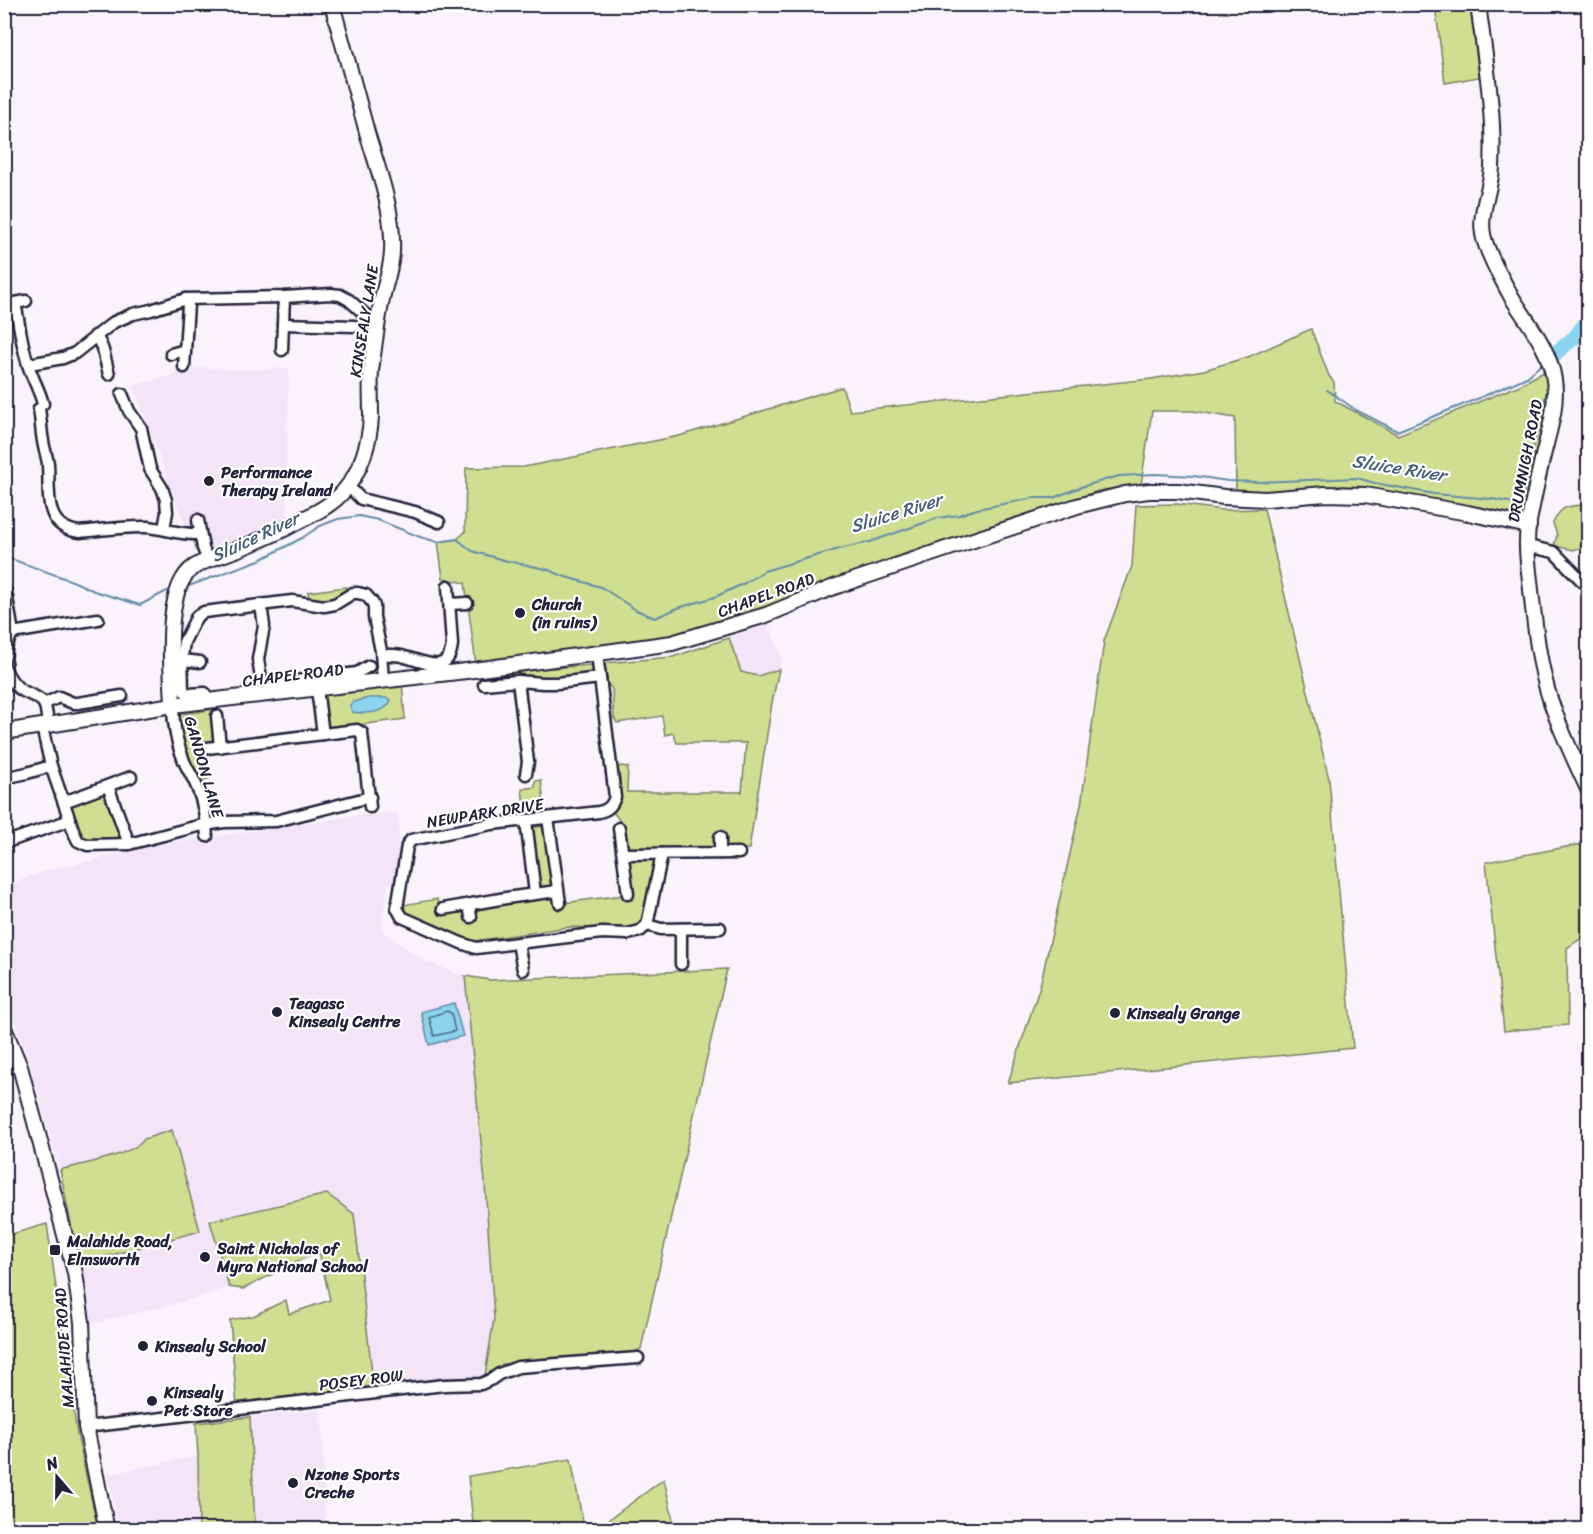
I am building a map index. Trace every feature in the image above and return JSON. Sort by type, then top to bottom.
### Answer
[{"type":"street","name":"KINSEALY LANE","points":[[173,705],[173,607],[175,597],[186,574],[194,567],[287,528],[338,497],[356,473],[369,434],[371,373],[378,319],[392,251],[391,230],[379,172],[332,4]]},
{"type":"street","name":"DRUMNIGH ROAD","points":[[1478,4],[1493,124],[1492,169],[1482,233],[1487,250],[1510,294],[1545,352],[1554,381],[1555,395],[1551,429],[1528,526],[1527,546],[1533,611],[1544,677],[1558,722],[1588,789]]},
{"type":"street","points":[[29,364],[63,358],[75,353],[114,322],[133,314],[186,299],[331,294],[357,305],[368,317],[378,319]]},
{"type":"street","points":[[282,350],[283,324],[289,297]]},
{"type":"street","points":[[184,367],[188,304],[186,299]]},
{"type":"street","points":[[15,303],[30,372],[41,394],[41,406],[47,421],[42,439],[48,464],[48,499],[55,518],[64,527],[80,532],[127,527],[200,534]]},
{"type":"street","points":[[283,324],[355,326]]},
{"type":"street","points":[[95,336],[102,346],[109,374]]},
{"type":"street","points":[[171,354],[185,350]]},
{"type":"street","points":[[121,394],[141,428],[150,469],[162,488],[166,500],[167,518],[164,530]]},
{"type":"street","points":[[348,486],[361,499],[422,514],[439,522]]},
{"type":"street","name":"CHAPEL ROAD","points":[[4,732],[173,705],[383,681],[672,643],[766,615],[834,587],[954,546],[1077,506],[1125,494],[1149,491],[1178,492],[1266,499],[1325,494],[1365,495],[1528,526]]},
{"type":"street","points":[[198,520],[208,561]]},
{"type":"street","points":[[1527,546],[1554,552],[1588,587]]},
{"type":"street","points":[[382,654],[397,655],[433,665],[448,660],[451,651],[448,586]]},
{"type":"street","points":[[4,660],[12,633],[6,592]]},
{"type":"street","points":[[205,693],[188,694],[183,690],[184,642],[199,614],[297,601],[324,606],[339,602],[353,593],[363,593],[372,602],[382,654],[383,681]]},
{"type":"street","points":[[450,604],[466,603]]},
{"type":"street","points":[[261,605],[264,626],[258,659],[261,681]]},
{"type":"street","points":[[12,633],[98,619]]},
{"type":"street","name":"NEWPARK DRIVE","points":[[597,654],[615,797],[612,805],[599,812],[492,824],[411,840],[407,846],[398,908],[402,917],[476,948],[602,933],[628,934],[640,931],[647,925]]},
{"type":"street","points":[[182,660],[200,662]]},
{"type":"street","points":[[4,666],[16,686],[44,704],[51,766],[78,841],[82,844],[129,844],[198,826],[207,831],[224,822],[276,821],[370,802],[362,733],[357,730],[207,748]]},
{"type":"street","points":[[261,681],[272,684],[357,673],[369,666]]},
{"type":"street","points":[[484,684],[518,681],[543,684],[600,678]]},
{"type":"street","points":[[239,691],[252,689],[261,681]]},
{"type":"street","points":[[518,681],[528,762],[526,774]]},
{"type":"street","points":[[317,689],[323,734]]},
{"type":"street","points":[[44,704],[59,697],[78,703],[122,696]]},
{"type":"street","name":"GANDON LANE","points":[[173,705],[178,743],[199,793],[207,831]]},
{"type":"street","points":[[217,716],[220,747]]},
{"type":"street","points":[[4,778],[51,766]]},
{"type":"street","points":[[64,802],[131,777]]},
{"type":"street","points":[[108,786],[129,844]]},
{"type":"street","points":[[548,818],[560,903]]},
{"type":"street","points":[[4,843],[70,820]]},
{"type":"street","points":[[526,821],[535,893]]},
{"type":"street","points":[[619,828],[628,894]]},
{"type":"street","points":[[720,837],[720,853]]},
{"type":"street","points":[[623,854],[739,853]]},
{"type":"street","points":[[662,854],[647,925],[661,929],[720,928]]},
{"type":"street","points":[[443,909],[557,891]]},
{"type":"street","points":[[469,904],[471,917]]},
{"type":"street","points":[[681,929],[681,964]]},
{"type":"street","points":[[518,943],[523,970]]},
{"type":"street","name":"MALAHIDE ROAD","points":[[4,1028],[20,1067],[75,1273],[82,1322],[86,1427],[107,1530]]},
{"type":"street","name":"POSEY ROW","points":[[86,1427],[444,1385],[481,1384],[518,1367],[638,1358]]},
{"type":"shaded area","points":[[202,367],[236,370],[289,368],[286,469],[288,526],[199,562],[133,386]]},
{"type":"shaded area","points":[[769,624],[782,658],[779,669],[758,676],[741,673],[729,638]]},
{"type":"shaded area","name":"Teagasc Kinsealy Centre","points":[[398,813],[398,877],[388,885],[382,919],[383,931],[426,961],[465,976],[485,1183],[494,1318],[484,1382],[374,1391],[354,1215],[243,1289],[229,1287],[187,1301],[91,1324],[60,1170],[39,1095],[5,998],[4,922],[7,921],[5,886],[48,870],[170,843],[360,815]]},
{"type":"shaded area","points":[[321,1410],[326,1529],[255,1529],[250,1417]]},
{"type":"shaded area","points":[[198,1456],[199,1529],[119,1529],[108,1474]]},
{"type":"green space","points":[[1435,5],[1470,5],[1479,77],[1445,83]]},
{"type":"green space","points":[[1311,329],[1329,376],[1334,382],[1335,401],[1398,435],[1520,385],[1547,370],[1551,394],[1525,516],[1428,501],[1364,487],[1335,486],[1236,494],[1235,418],[1193,411],[1152,411],[1141,484],[1098,491],[898,556],[763,611],[669,639],[476,664],[465,583],[443,578],[438,542],[457,539],[465,532],[466,468],[524,467],[679,436],[842,387],[850,411],[1151,379],[1204,370],[1248,357]]},
{"type":"green space","points":[[1177,504],[1222,510],[1264,509],[1329,779],[1353,1048],[1008,1083],[1040,986],[1081,805],[1104,641],[1132,566],[1136,505]]},
{"type":"green space","points":[[1584,505],[1588,510],[1588,544],[1574,550],[1554,546],[1557,535],[1553,523],[1559,513],[1568,507]]},
{"type":"green space","points":[[346,587],[347,594],[333,602],[309,600],[308,592]]},
{"type":"green space","points":[[729,638],[741,672],[758,676],[779,669],[749,849],[731,849],[716,845],[713,849],[629,849],[626,845],[623,825],[613,812],[620,791],[618,768],[628,767],[627,792],[742,792],[746,743],[677,743],[673,733],[665,735],[662,716],[617,723],[614,718],[612,689],[607,683],[605,663],[673,657]]},
{"type":"green space","points":[[590,665],[594,667],[594,674],[551,680],[519,677],[519,671]]},
{"type":"green space","points":[[402,682],[405,719],[327,729],[321,692]]},
{"type":"green space","points":[[216,709],[217,713],[211,714],[213,740],[203,745],[210,778],[199,783],[187,760],[176,715]]},
{"type":"green space","points":[[541,780],[545,811],[525,814],[522,789],[535,787],[535,781]]},
{"type":"green space","points":[[103,791],[107,794],[122,835],[121,840],[83,842],[68,803]]},
{"type":"green space","points":[[546,826],[551,889],[538,888],[530,828]]},
{"type":"green space","points":[[1588,843],[1588,934],[1567,948],[1568,1025],[1504,1031],[1486,862]]},
{"type":"green space","points":[[656,857],[645,919],[631,929],[569,927],[474,941],[465,940],[430,923],[405,916],[403,905],[437,899],[440,913],[462,909],[466,914],[475,907],[550,897],[555,899],[556,904],[631,894],[628,858]]},
{"type":"green space","points":[[727,969],[641,1349],[625,1356],[502,1364],[494,1381],[484,1382],[494,1318],[485,1183],[465,976],[490,980]]},
{"type":"green space","points":[[172,1130],[200,1231],[79,1264],[60,1170],[119,1154],[144,1139]]},
{"type":"green space","points":[[327,1194],[354,1214],[374,1391],[237,1407],[230,1320],[253,1316],[286,1300],[289,1314],[330,1300],[319,1251],[243,1289],[229,1287],[210,1221]]},
{"type":"green space","points":[[47,1224],[77,1434],[98,1529],[5,1529],[5,1236]]},
{"type":"green space","points":[[250,1417],[255,1529],[199,1529],[196,1423]]},
{"type":"green space","points":[[571,1459],[584,1529],[512,1529],[473,1522],[468,1476]]},
{"type":"green space","points":[[664,1479],[675,1529],[596,1529]]},
{"type":"water","points":[[369,698],[391,700],[389,705],[380,710],[369,713],[352,712],[350,705],[353,702]]},
{"type":"water","points":[[454,1003],[463,1036],[429,1045],[421,1012]]},
{"type":"waterway","name":"Sluice River","points":[[1551,357],[1575,337],[1588,320]]},
{"type":"waterway","points":[[362,349],[363,335]]},
{"type":"waterway","name":"Sluice River","points":[[1327,390],[1356,410],[1397,431],[1527,377],[1543,363]]},
{"type":"waterway","name":"Sluice River","points":[[186,587],[262,559],[320,526],[338,519],[359,516],[378,520],[438,542],[457,539],[472,551],[546,569],[601,587],[636,610],[655,618],[678,608],[715,597],[764,571],[870,542],[938,518],[1034,498],[1053,498],[1119,476],[1155,474],[1259,482],[1357,478],[1434,494],[1520,504],[1548,386],[1542,364]]},
{"type":"waterway","name":"Sluice River","points":[[4,559],[11,559],[94,591],[140,605],[167,591],[171,593]]},
{"type":"place","name":"Performance Therapy Ireland","points":[[209,481]]},
{"type":"place","name":"Church (in ruins)","points":[[520,613]]},
{"type":"place","name":"Teagasc Kinsealy Centre","points":[[277,1012]]},
{"type":"place","name":"Kinsealy Grange","points":[[1115,1013]]},
{"type":"place","name":"Malahide Road, Elmsworth","points":[[55,1250]]},
{"type":"place","name":"Saint Nicholas of Myra National School","points":[[205,1257]]},
{"type":"place","name":"Kinsealy School","points":[[143,1346]]},
{"type":"place","name":"Kinsealy Pet Store","points":[[152,1401]]},
{"type":"place","name":"Nzone Sports Creche","points":[[293,1483]]}]
